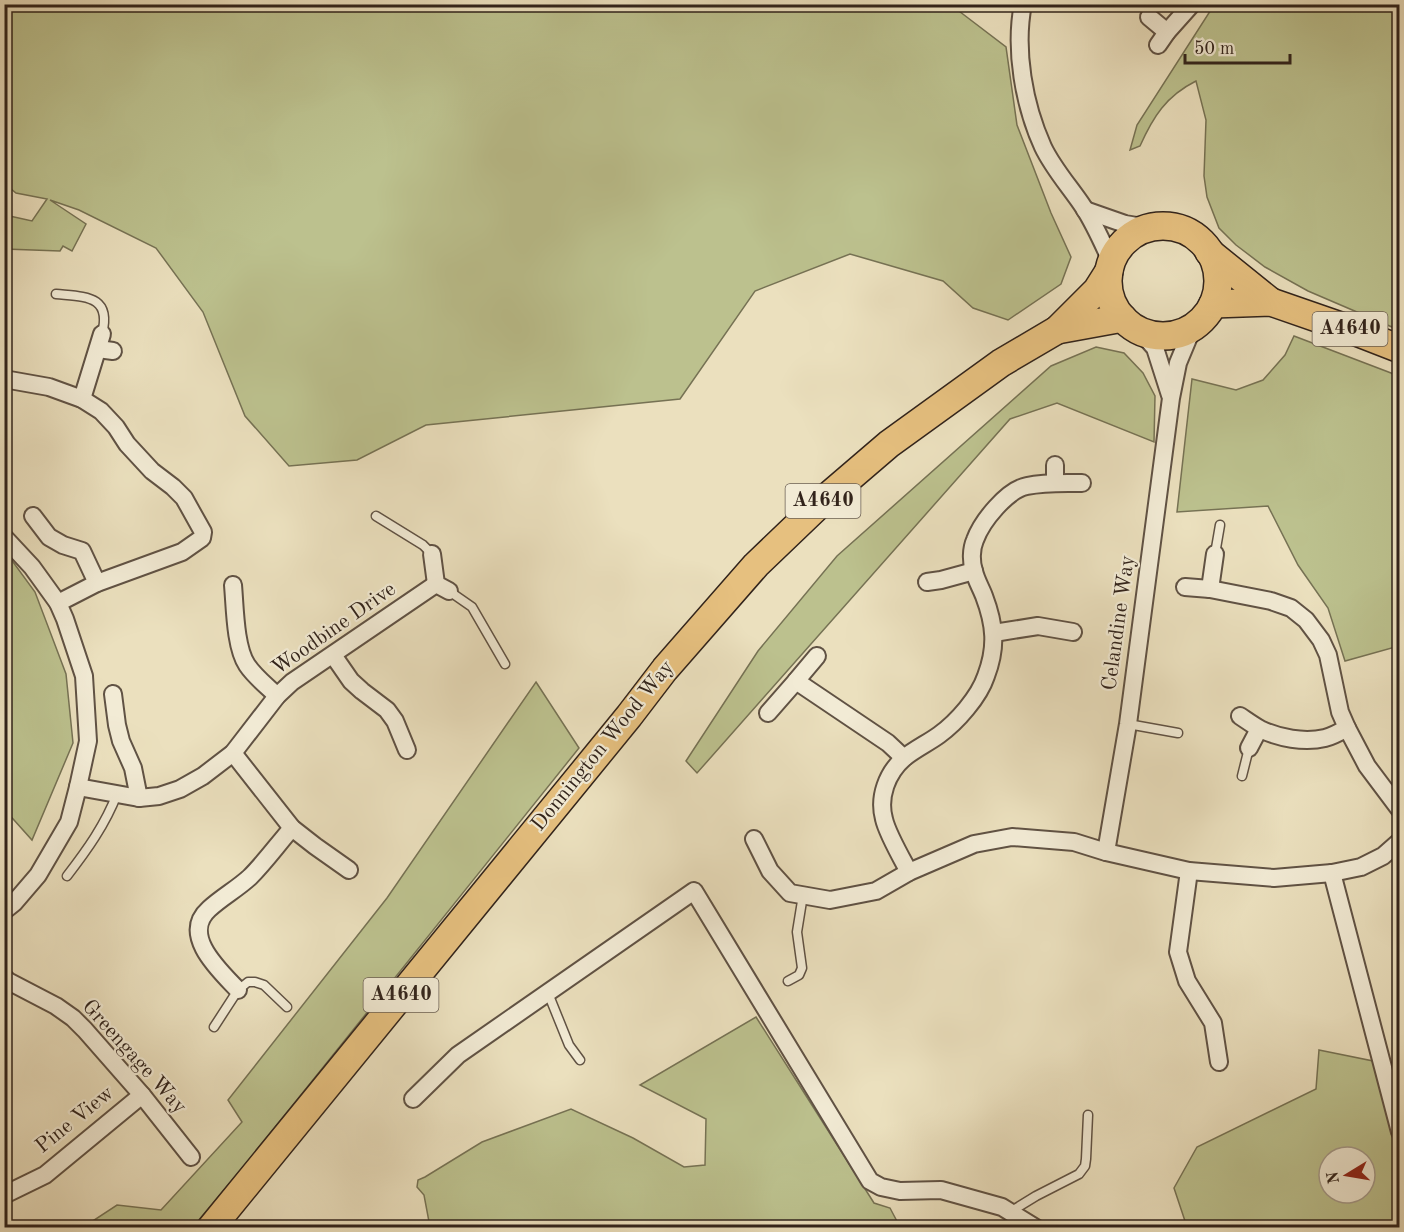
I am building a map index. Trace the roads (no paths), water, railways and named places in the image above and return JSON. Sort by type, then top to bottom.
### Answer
[{"type":"main road","name":"A4640","points":[[1110,266],[1120,246],[1133,235],[1149,228],[1163,226],[1183,230],[1201,241],[1209,252],[1271,302],[1400,349]]},
{"type":"main road","points":[[1193,327],[1213,304],[1217,286],[1216,268],[1209,252]]},
{"type":"main road","points":[[1110,266],[1108,288],[1113,304],[1131,324]]},
{"type":"main road","name":"Donnington Wood Way","points":[[211,1227],[665,669],[756,565],[826,498],[889,444],[1001,363],[1057,330],[1097,291],[1110,266]]},
{"type":"main road","name":"A4640","points":[[1213,304],[1271,302]]},
{"type":"main road","name":"A4640","points":[[1131,324],[1157,336],[1176,334],[1193,327]]},
{"type":"main road","name":"Donnington Wood Way","points":[[1057,330],[1131,324]]},
{"type":"street","points":[[1023,4],[1020,62],[1028,102],[1047,155],[1085,210],[1110,266]]},
{"type":"street","points":[[1149,17],[1162,39],[1192,4]]},
{"type":"street","points":[[1085,210],[1125,224],[1149,228]]},
{"type":"street","name":"Celandine Way","points":[[1131,324],[1155,348],[1171,398]]},
{"type":"street","name":"Celandine Way","points":[[1106,852],[1128,724],[1171,398],[1178,363],[1193,327]]},
{"type":"street","points":[[82,399],[104,345]]},
{"type":"street","points":[[4,379],[49,387],[82,399],[100,411],[152,471],[184,498],[203,532],[202,538],[182,552],[97,583],[58,603]]},
{"type":"street","points":[[1055,465],[1055,483]]},
{"type":"street","points":[[909,872],[884,822],[881,807],[883,790],[892,772],[904,758],[940,734],[973,702],[986,677],[993,649],[994,633],[985,599],[974,571],[972,552],[975,540],[999,504],[1012,492],[1026,486],[1082,483]]},
{"type":"street","points":[[33,516],[49,537],[63,545],[82,551],[97,583]]},
{"type":"street","points":[[4,537],[32,567],[58,603],[65,619],[84,676],[88,741],[69,822],[38,874],[14,903],[4,911]]},
{"type":"street","points":[[432,554],[443,588]]},
{"type":"street","points":[[1210,589],[1215,554]]},
{"type":"street","points":[[937,585],[974,571]]},
{"type":"street","points":[[233,585],[241,651],[246,663],[277,696]]},
{"type":"street","points":[[1185,587],[1210,589],[1271,601],[1291,608],[1306,620],[1321,640],[1328,655],[1340,712],[1347,728],[1367,766],[1400,810]]},
{"type":"street","name":"Woodbine Drive","points":[[78,787],[139,798],[159,796],[180,789],[203,776],[233,753],[277,696],[292,682],[443,588]]},
{"type":"street","points":[[994,633],[1038,626],[1073,632]]},
{"type":"street","points":[[333,655],[351,681],[387,710],[398,726],[407,750]]},
{"type":"street","points":[[768,713],[817,656]]},
{"type":"street","points":[[796,681],[836,709],[858,721],[904,758]]},
{"type":"street","points":[[114,694],[117,725],[121,741],[133,768],[139,798]]},
{"type":"street","points":[[1237,715],[1259,729],[1293,739],[1311,740],[1328,737],[1347,728]]},
{"type":"street","points":[[1250,748],[1259,729]]},
{"type":"street","points":[[233,753],[292,828],[349,870]]},
{"type":"street","points":[[238,990],[212,961],[201,943],[199,930],[201,919],[208,910],[250,877],[292,828]]},
{"type":"street","points":[[754,839],[770,872],[790,893],[830,900],[876,891],[909,872],[974,844],[1012,837],[1074,842],[1106,852],[1189,871],[1274,878],[1332,873],[1362,867],[1383,856],[1400,842]]},
{"type":"street","points":[[1189,871],[1178,952],[1186,981],[1213,1023],[1220,1062]]},
{"type":"street","points":[[1332,873],[1400,1132]]},
{"type":"street","points":[[413,1099],[458,1055],[694,891],[870,1181],[900,1191],[941,1190],[1002,1207],[1036,1227]]},
{"type":"street","name":"Greengage Way","points":[[4,977],[73,1018],[142,1095],[191,1157]]},
{"type":"street","name":"Pine View","points":[[4,1195],[45,1175],[142,1095]]},
{"type":"lane","points":[[56,294],[85,297],[100,305],[105,322],[104,345]]},
{"type":"lane","points":[[376,516],[423,545],[432,554]]},
{"type":"lane","points":[[1215,554],[1220,525]]},
{"type":"lane","points":[[443,588],[471,607],[505,664]]},
{"type":"lane","points":[[1128,724],[1178,733]]},
{"type":"lane","points":[[1242,776],[1250,748]]},
{"type":"lane","points":[[67,876],[103,825],[117,794]]},
{"type":"lane","points":[[788,981],[800,975],[802,968],[797,932],[803,895]]},
{"type":"lane","points":[[214,1027],[238,990],[248,982],[264,985],[287,1007]]},
{"type":"lane","points":[[548,993],[569,1046],[580,1060]]},
{"type":"lane","points":[[1010,1212],[1082,1171],[1086,1159],[1088,1115]]}]
